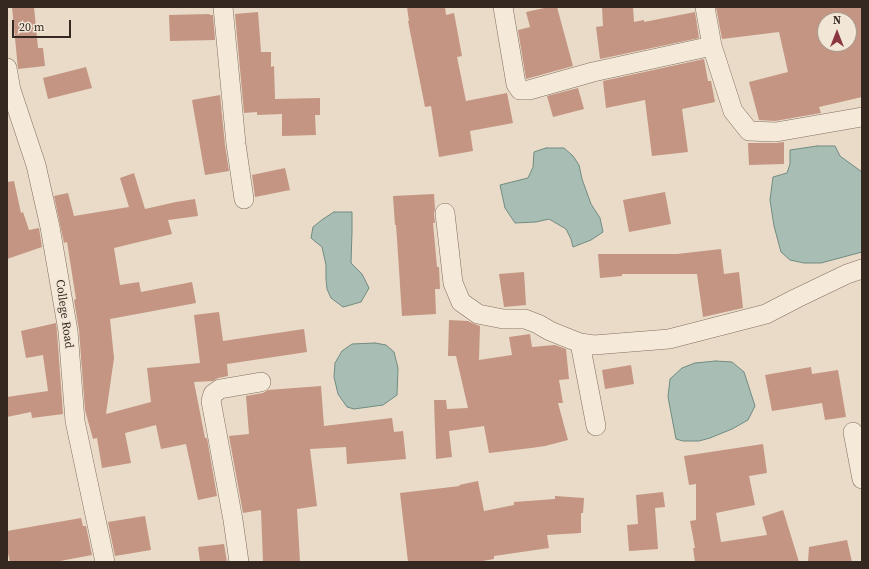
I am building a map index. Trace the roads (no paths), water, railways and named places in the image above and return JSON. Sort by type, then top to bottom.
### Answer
[{"type":"street","points":[[223,7],[236,144],[244,199]]},
{"type":"street","points":[[503,7],[516,84],[520,90],[529,90],[593,72],[712,46]]},
{"type":"street","points":[[705,7],[712,46],[733,111],[749,132],[776,132],[862,117]]},
{"type":"street","name":"College Road","points":[[7,68],[11,90],[36,165],[50,227],[68,331],[75,421],[105,562]]},
{"type":"street","points":[[446,213],[453,283],[461,302],[478,314],[503,319],[525,319],[580,343],[594,345],[669,339],[766,314],[862,268]]},
{"type":"street","points":[[580,343],[596,426]]},
{"type":"street","points":[[239,562],[233,520],[211,401],[213,394],[220,389],[260,382]]},
{"type":"street","points":[[853,432],[862,478]]}]
